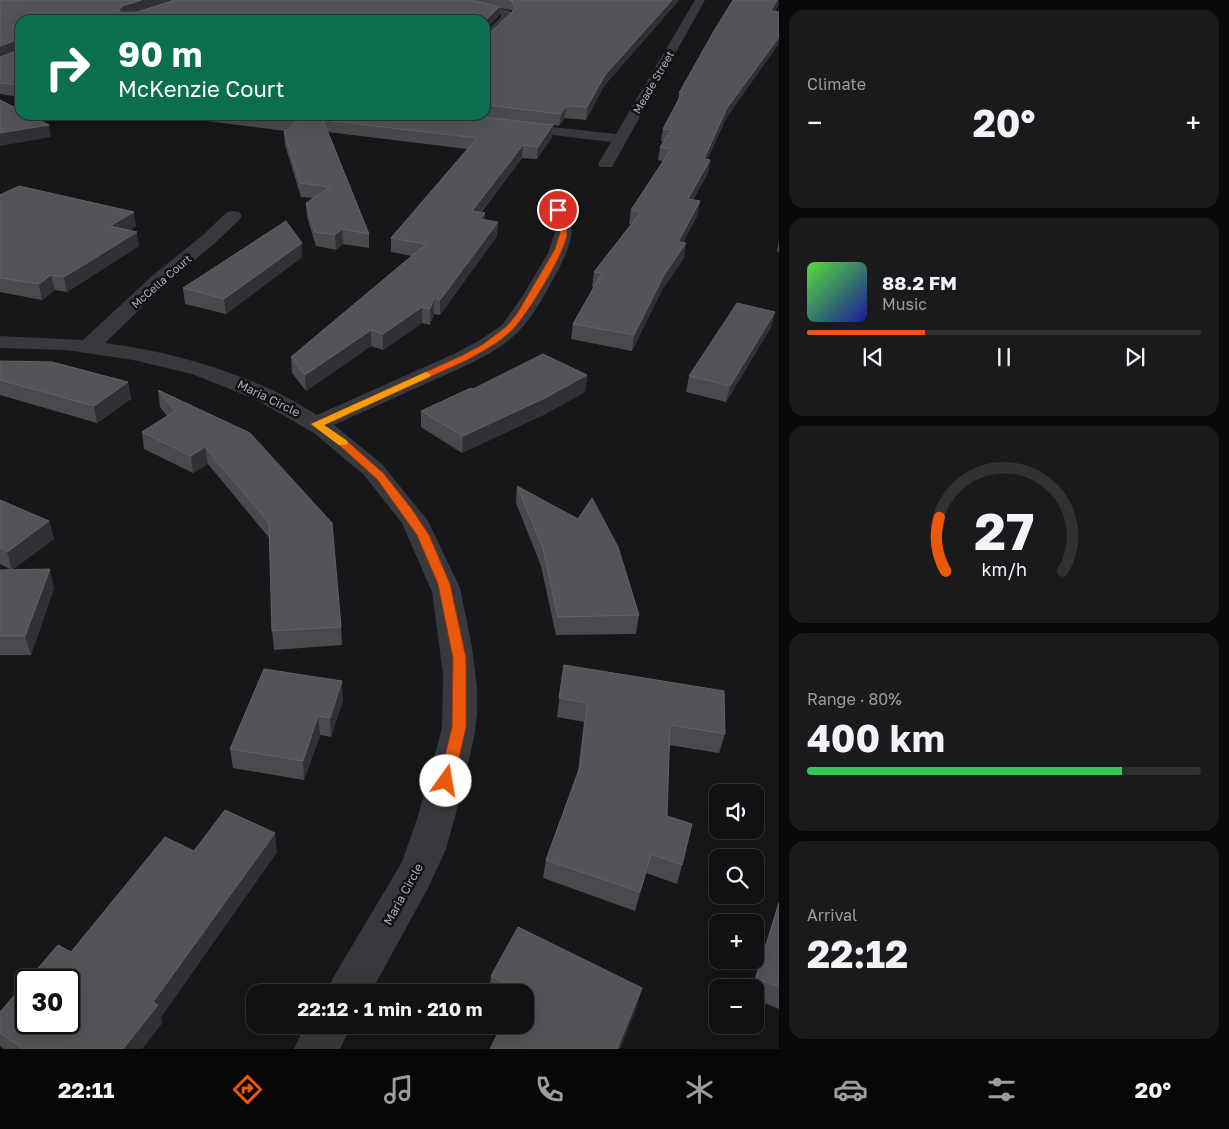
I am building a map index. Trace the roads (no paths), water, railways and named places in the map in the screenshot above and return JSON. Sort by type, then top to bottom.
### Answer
[{"type":"street","points":[[428,0],[506,13],[522,12]]},
{"type":"street","name":"Meade Street","points":[[606,164],[700,0]]},
{"type":"street","points":[[490,34],[507,18],[506,13]]},
{"type":"street","points":[[501,125],[620,139]]},
{"type":"street","points":[[316,424],[464,358],[486,347],[509,328],[521,316],[559,249],[564,233],[558,210]]},
{"type":"street","name":"McCella Court","points":[[89,346],[159,280],[209,239],[233,216]]},
{"type":"street","name":"Maria Circle","points":[[0,342],[89,346],[130,352],[210,372],[270,397],[316,424],[343,443],[381,477],[407,510],[423,535],[444,584],[459,658],[459,727],[442,799],[422,862],[353,984]]},
{"type":"street","points":[[316,1049],[324,1034]]}]
